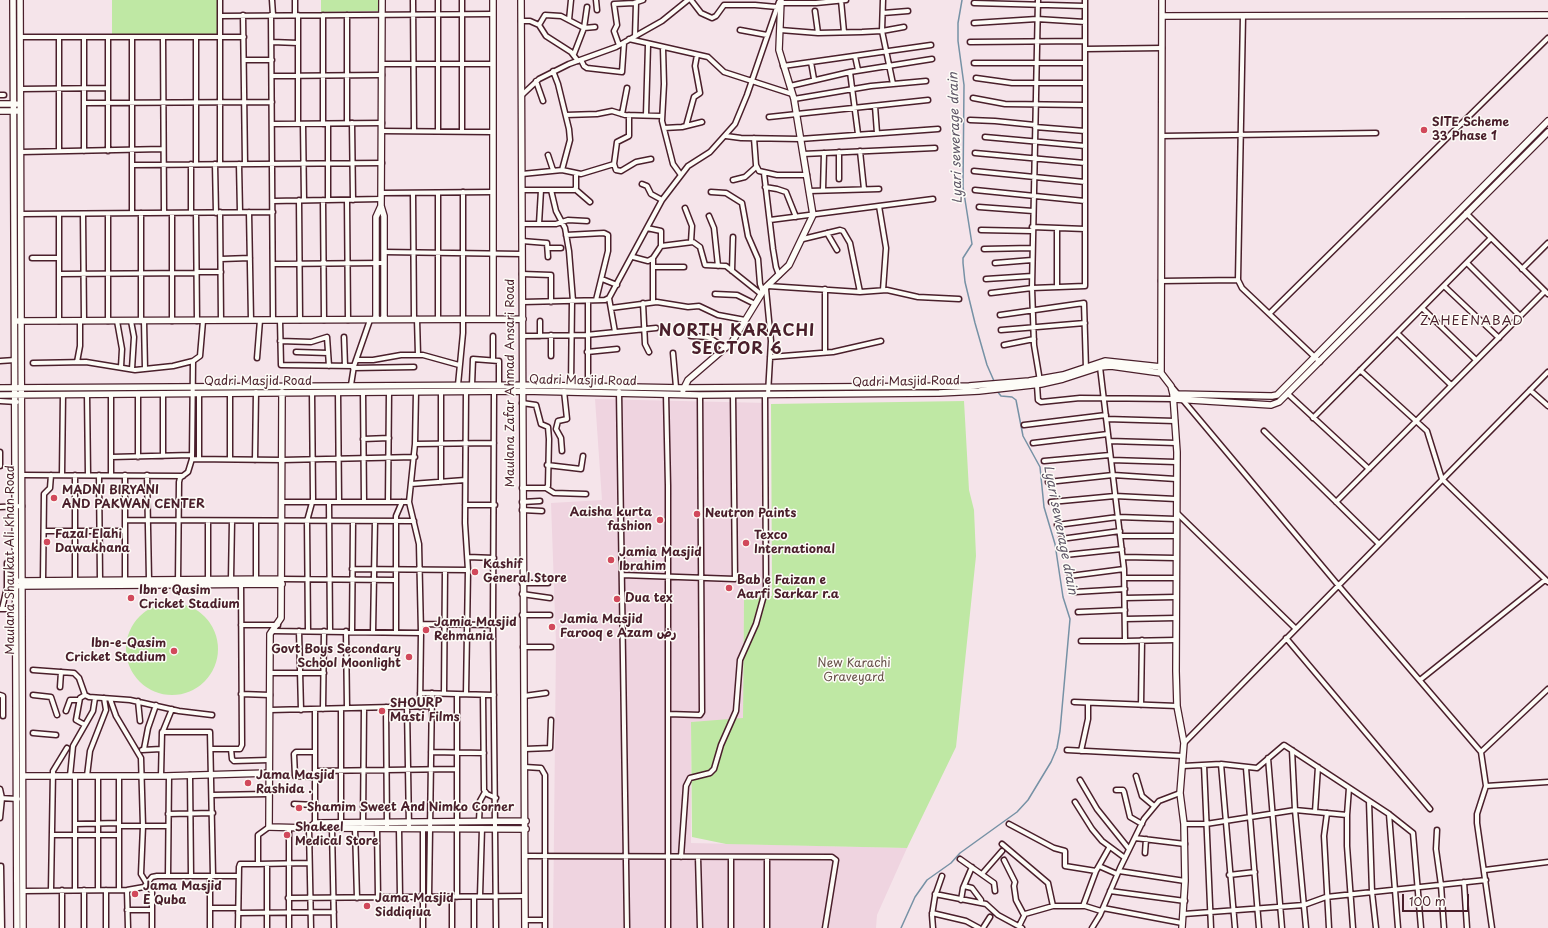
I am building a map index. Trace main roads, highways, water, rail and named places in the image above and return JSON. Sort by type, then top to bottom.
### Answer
[{"type":"waterway","name":"Lyari sewerage drain","points":[[962,0],[958,23],[958,41],[964,85],[963,187],[972,244],[963,258],[963,263],[965,282],[975,323],[987,365],[994,381]]},
{"type":"waterway","name":"Lyari sewerage drain","points":[[901,928],[915,897],[927,880],[951,863],[960,853],[1017,812],[1028,800],[1051,762],[1057,748],[1060,731],[1070,619],[1063,597],[1055,544],[1044,507],[1040,467],[1023,436],[1016,400],[1012,397],[1001,396],[997,391]]},
{"type":"place","name":"SITE Scheme 33 Phase 1","points":[[1424,130]]},
{"type":"place","name":"MADNI BIRYANI AND PAKWAN CENTER","points":[[54,498]]},
{"type":"place","name":"Neutron Paints","points":[[697,514]]},
{"type":"place","name":"Aaisha kurta fashion","points":[[660,520]]},
{"type":"place","name":"Fazal Elahi Dawakhana","points":[[47,542]]},
{"type":"place","name":"Texco International","points":[[746,543]]},
{"type":"place","name":"Jamia Masjid Ibrahim","points":[[611,560]]},
{"type":"place","name":"Kashif General Store","points":[[475,572]]},
{"type":"place","name":"Bab e Faizan e Aarfi Sarkar r.a","points":[[729,588]]},
{"type":"place","name":"Ibn e Qasim Cricket Stadium","points":[[131,598]]},
{"type":"place","name":"Dua tex","points":[[617,599]]},
{"type":"place","name":"Jamia Masjid Farooq e Azam رض","points":[[552,627]]},
{"type":"place","name":"Jamia Masjid Rehmania","points":[[426,630]]},
{"type":"place","name":"Ibn-e-Qasim Cricket Stadium","points":[[174,651]]},
{"type":"place","name":"Govt Boys Secondary School Moonlight","points":[[409,657]]},
{"type":"place","name":"SHOURP Masti Films","points":[[382,711]]},
{"type":"place","name":"Jama Masjid Rashida .","points":[[248,783]]},
{"type":"place","name":"Shamim Sweet And Nimko Corner","points":[[299,808]]},
{"type":"place","name":"Shakeel Medical Store","points":[[287,835]]},
{"type":"place","name":"Jama Masjid E Quba","points":[[135,894]]},
{"type":"place","name":"Jama Masjid Siddiqiua","points":[[367,906]]},
{"type":"district","name":"ZAHEENABAD","points":[[1472,321]]},
{"type":"district","name":"NORTH KARACHI SECTOR 6","points":[[737,341]]},
{"type":"park label","name":"New Karachi Graveyard","points":[[854,671]]}]
